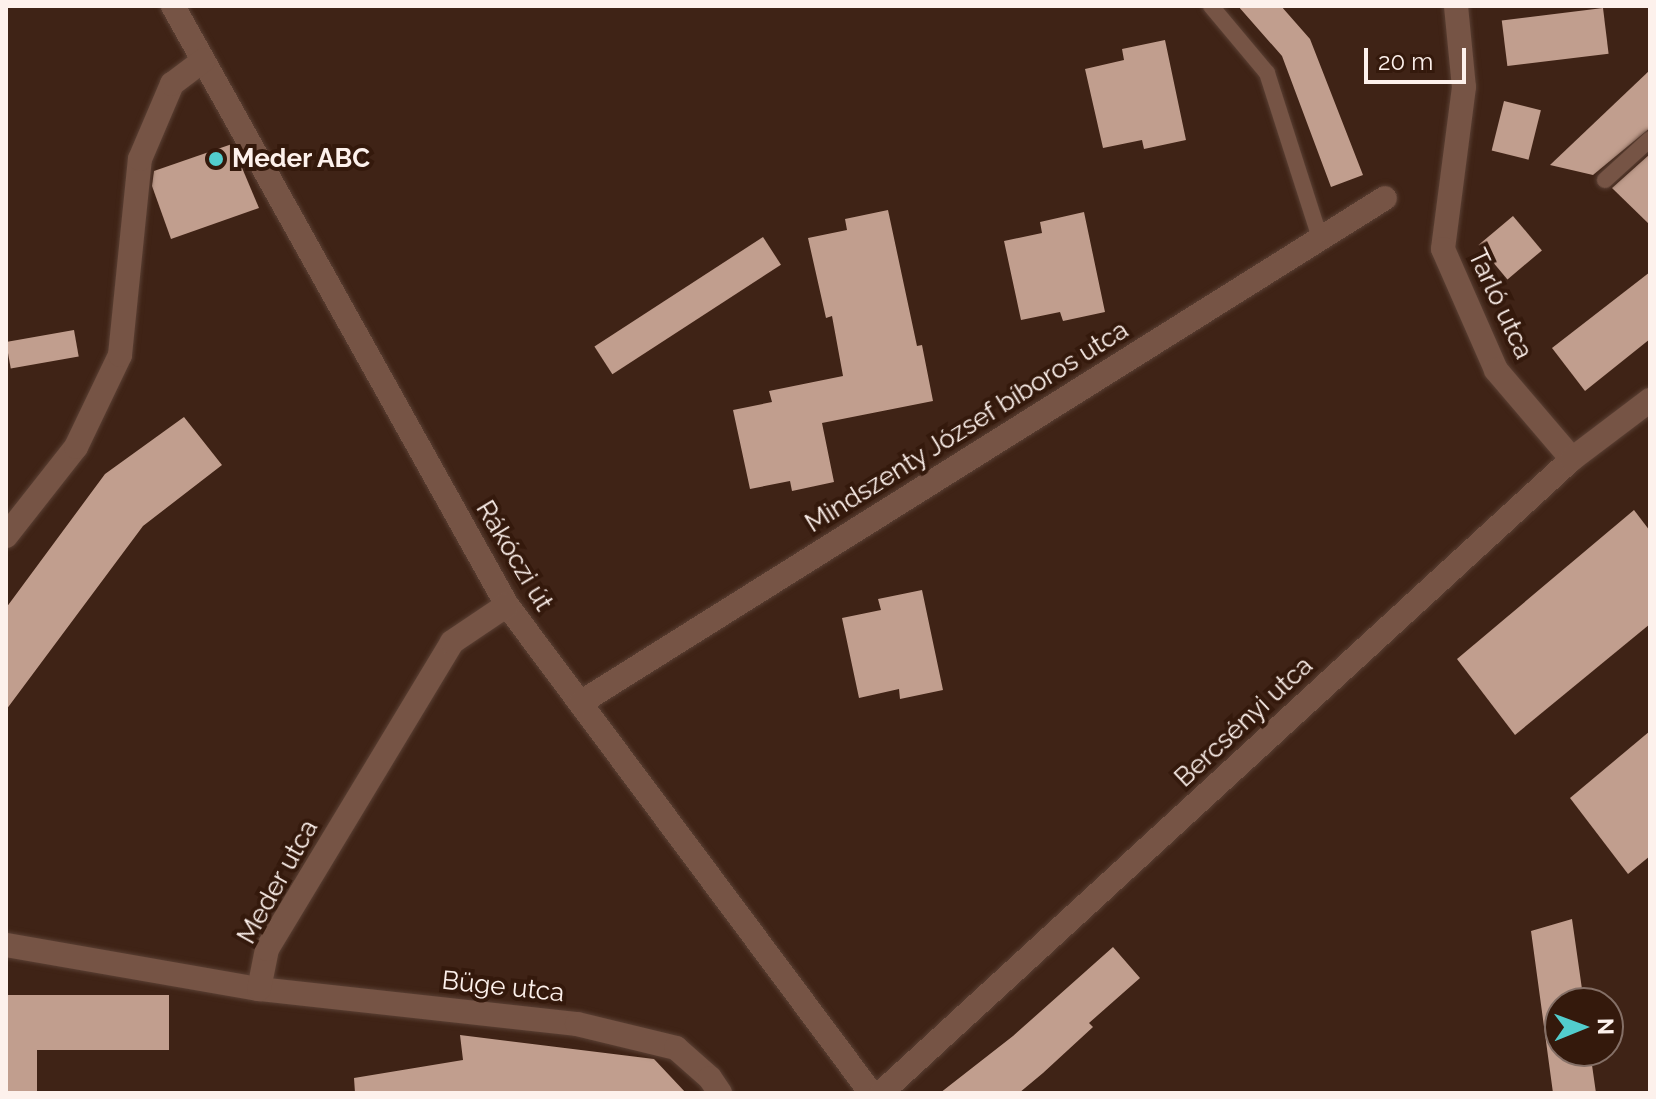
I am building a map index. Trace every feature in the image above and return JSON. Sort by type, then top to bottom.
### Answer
[{"type":"street","name":"Rákóczi út","points":[[173,6],[507,605],[871,1093]]},
{"type":"street","name":"Tarló utca","points":[[1456,6],[1464,87],[1443,249],[1496,370],[1572,459]]},
{"type":"street","points":[[6,536],[76,447],[120,355],[140,159],[172,84],[203,61]]},
{"type":"street","name":"Mindszenty József bíboros utca","points":[[580,703],[1385,198]]},
{"type":"street","name":"Bercsényi utca","points":[[881,1093],[1572,459],[1650,400]]},
{"type":"street","name":"Meder utca","points":[[6,945],[259,989],[267,949],[452,642],[507,605]]},
{"type":"street","name":"Büge utca","points":[[259,989],[577,1024],[676,1048],[710,1078],[720,1093]]},
{"type":"lane","points":[[1211,6],[1267,73],[1320,238]]},
{"type":"lane","points":[[1605,180],[1650,139]]},
{"type":"building","points":[[1238,6],[1281,6],[1310,39],[1363,175],[1331,187],[1282,56]]},
{"type":"building","points":[[1603,8],[1609,54],[1507,66],[1502,20]]},
{"type":"building","points":[[1165,40],[1186,140],[1144,149],[1142,140],[1103,148],[1085,69],[1124,60],[1122,49]]},
{"type":"building","points":[[1650,70],[1650,128],[1593,175],[1550,165]]},
{"type":"building","points":[[1504,101],[1541,110],[1529,160],[1492,150]]},
{"type":"building","points":[[232,144],[259,208],[171,239],[152,186],[154,171]]},
{"type":"building","points":[[1650,154],[1650,225],[1612,188]]},
{"type":"building","points":[[888,210],[917,346],[922,345],[933,401],[822,423],[834,482],[792,491],[790,481],[750,489],[733,410],[772,402],[769,391],[843,376],[832,316],[826,318],[808,238],[847,230],[845,219]]},
{"type":"building","points":[[1084,212],[1105,312],[1063,321],[1060,312],[1021,320],[1004,241],[1042,233],[1040,222]]},
{"type":"building","points":[[1513,216],[1542,250],[1507,279],[1479,245]]},
{"type":"building","points":[[763,237],[781,265],[612,374],[594,346]]},
{"type":"building","points":[[1650,272],[1650,339],[1585,391],[1552,348]]},
{"type":"building","points":[[74,330],[79,357],[11,369],[6,342]]},
{"type":"building","points":[[184,417],[222,465],[143,526],[6,710],[6,608],[105,474]]},
{"type":"building","points":[[1634,510],[1650,531],[1650,624],[1515,735],[1457,659]]},
{"type":"building","points":[[922,590],[943,690],[900,699],[899,689],[859,698],[842,618],[881,610],[878,599]]},
{"type":"building","points":[[1650,731],[1650,856],[1628,874],[1570,798]]},
{"type":"building","points":[[1572,919],[1582,987],[1544,987],[1544,1027],[1531,931]]},
{"type":"building","points":[[1113,947],[1140,978],[1089,1023],[1093,1027],[1043,1073],[1019,1093],[940,1093],[1013,1036]]},
{"type":"building","points":[[6,995],[169,995],[169,1050],[37,1050],[37,1093],[6,1093]]},
{"type":"building","points":[[460,1035],[654,1059],[686,1093],[355,1093],[354,1078],[463,1060]]},
{"type":"building","points":[[1549,1067],[1592,1067],[1596,1093],[1553,1093]]},
{"type":"place","name":"Meder ABC","points":[[216,159]]}]
